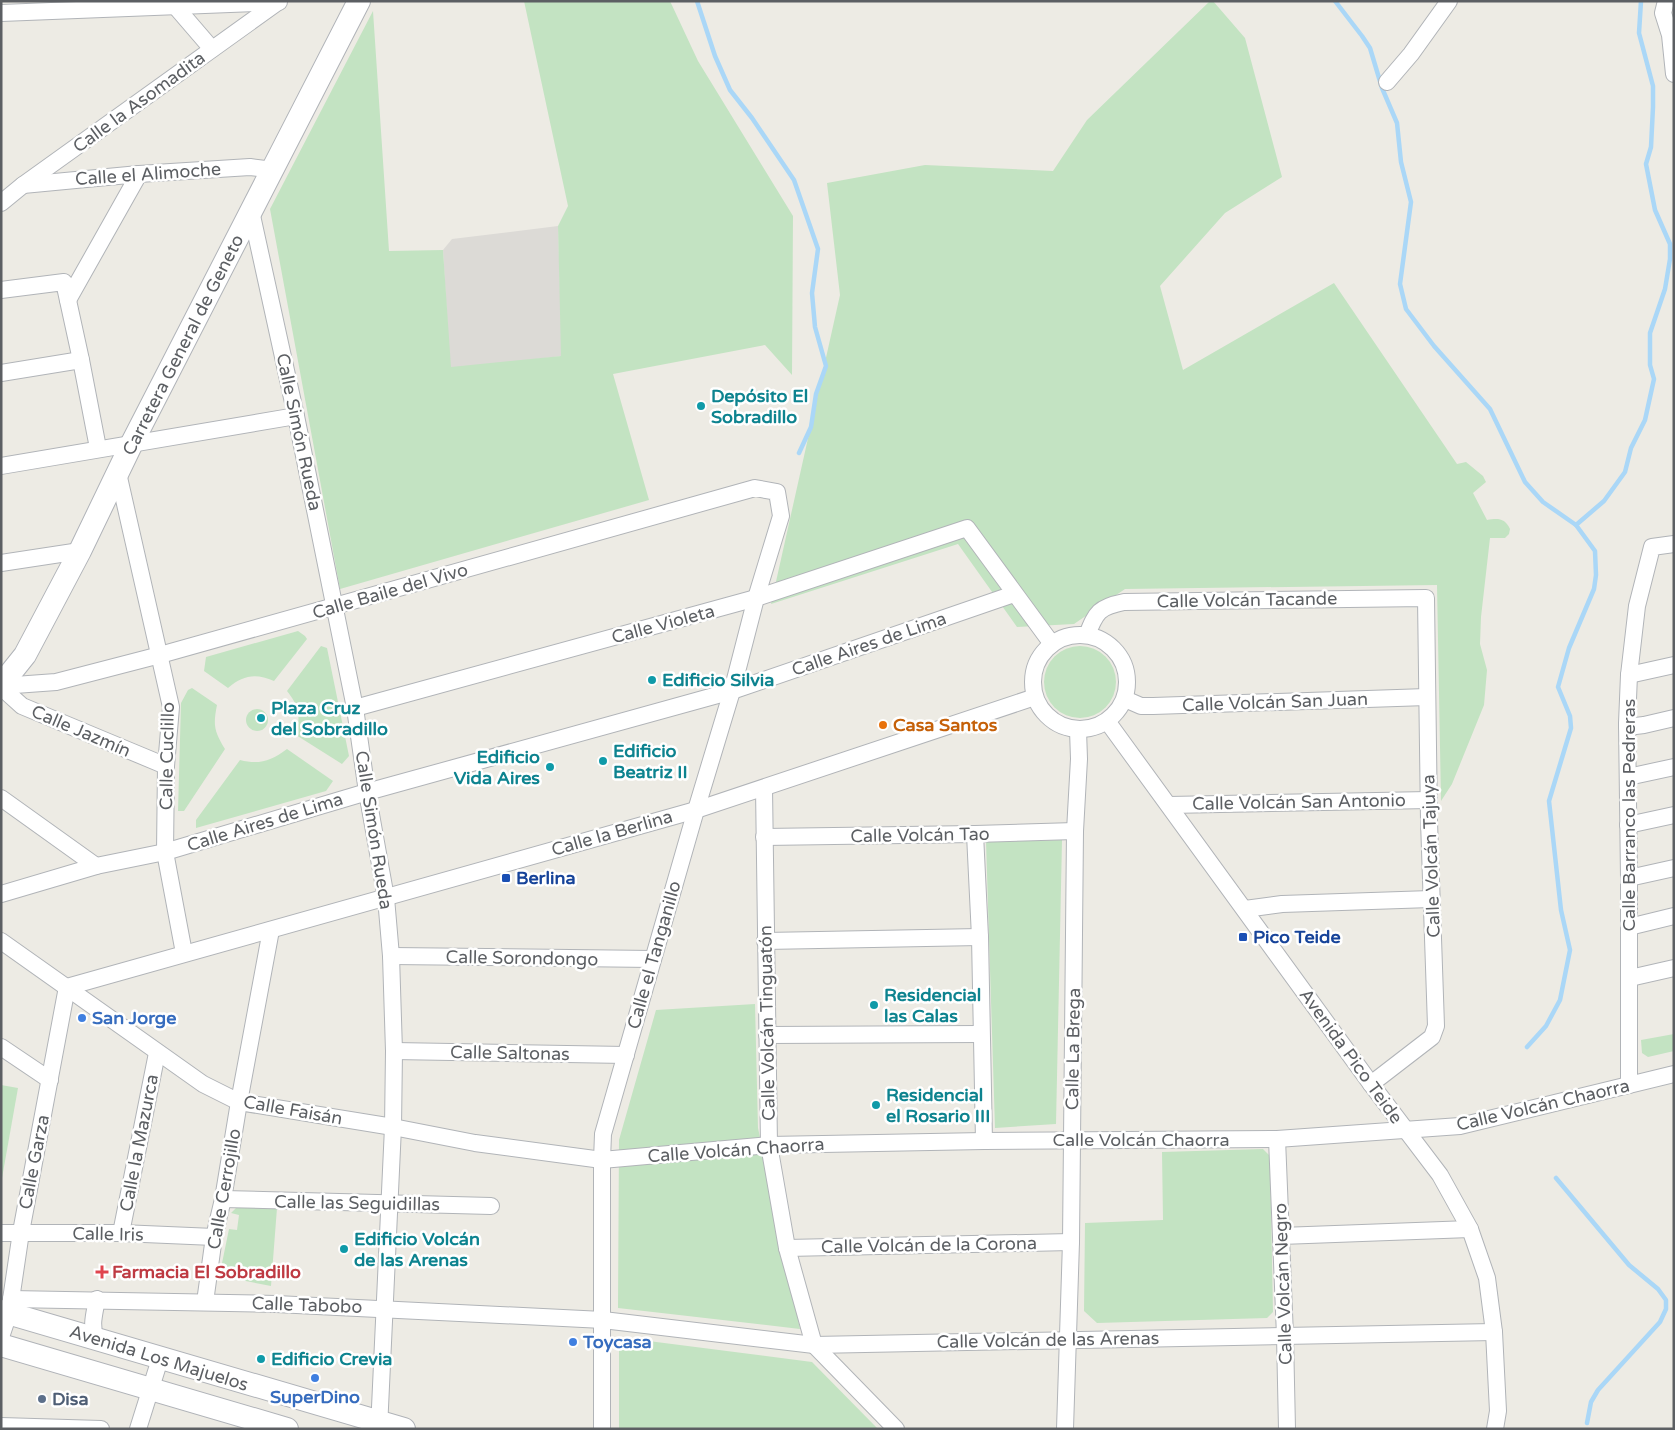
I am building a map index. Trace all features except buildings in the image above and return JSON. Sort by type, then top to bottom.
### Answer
[{"type":"main road","name":"Carretera General de Geneto","points":[[1,686],[25,656],[80,551],[132,443],[359,1]]},
{"type":"main road","name":"Avenida Los Majuelos","points":[[7,1308],[160,1359],[379,1425],[404,1429]]},
{"type":"main road","name":"Avenida Los Majuelos","points":[[1,1345],[287,1429]]},
{"type":"street","points":[[1,13],[14,7],[175,6],[286,1]]},
{"type":"street","points":[[1386,82],[1410,54],[1449,1]]},
{"type":"street","name":"Calle la Asomadita","points":[[1,204],[23,185],[278,2]]},
{"type":"street","points":[[175,6],[212,49]]},
{"type":"street","points":[[1668,10],[1672,36],[1674,74]]},
{"type":"street","name":"Calle el Alimoche","points":[[23,185],[139,174],[250,167],[273,170]]},
{"type":"street","points":[[68,300],[139,174]]},
{"type":"street","name":"Calle Simón Rueda","points":[[252,211],[355,708],[386,898],[394,1051],[393,1126],[379,1425]]},
{"type":"street","points":[[1,290],[64,282],[98,448]]},
{"type":"street","points":[[1,373],[81,360]]},
{"type":"street","points":[[1,466],[98,448],[296,416]]},
{"type":"street","name":"Calle Cuclillo","points":[[118,473],[171,708],[166,766],[165,852],[184,953]]},
{"type":"street","name":"Calle Baile del Vivo","points":[[1,686],[56,682],[160,655],[754,488],[777,492]]},
{"type":"street","name":"Calle el Tanganillo","points":[[602,1429],[603,1134],[781,516],[777,492]]},
{"type":"street","name":"Calle Violeta","points":[[355,708],[756,598],[967,528],[1014,594]]},
{"type":"street","name":"Calle Barranco las Pedreras","points":[[1629,1085],[1630,978],[1627,727],[1629,675],[1637,606],[1652,547],[1674,544]]},
{"type":"street","points":[[1,563],[80,551]]},
{"type":"street","points":[[1014,594],[1052,644]]},
{"type":"street","name":"Calle Aires de Lima","points":[[1,894],[96,866],[165,852],[368,792],[732,691],[1014,594]]},
{"type":"street","name":"Calle Volcán Tacande","points":[[1087,636],[1094,617],[1100,609],[1110,604],[1124,602],[1426,598]]},
{"type":"street","name":"Calle Volcán Tajuya","points":[[1371,1084],[1432,1037],[1436,1026],[1431,899],[1426,598]]},
{"type":"street","points":[[1075,635],[1087,636],[1103,641],[1116,652],[1125,666],[1128,683],[1125,698],[1107,721],[1093,728],[1078,730],[1060,725],[1044,713],[1035,697],[1033,678],[1039,659],[1052,644],[1062,638],[1075,635]]},
{"type":"street","points":[[1629,675],[1674,665]]},
{"type":"street","name":"Calle Jazmín","points":[[1,686],[22,706],[166,766]]},
{"type":"street","name":"Calle la Berlina","points":[[68,987],[696,810],[1035,697]]},
{"type":"street","name":"Calle Volcán San Juan","points":[[1125,698],[1141,706],[1153,706],[1427,697]]},
{"type":"street","points":[[1627,727],[1674,718]]},
{"type":"street","name":"Avenida Pico Teide","points":[[1107,721],[1371,1084],[1440,1175],[1470,1229],[1486,1278],[1494,1332],[1498,1411],[1495,1429]]},
{"type":"street","name":"Calle La Brega","points":[[1065,1429],[1071,1242],[1075,831],[1079,759],[1078,730]]},
{"type":"street","points":[[1628,777],[1674,766]]},
{"type":"street","name":"Calle Volcán Tinguatón","points":[[764,788],[769,1144],[787,1248],[814,1345],[896,1429]]},
{"type":"street","points":[[1,798],[96,866]]},
{"type":"street","name":"Calle Volcán San Antonio","points":[[1169,805],[1429,800]]},
{"type":"street","points":[[1628,826],[1674,815]]},
{"type":"street","name":"Calle Volcán Tao","points":[[764,837],[1075,831]]},
{"type":"street","points":[[975,834],[980,937],[984,1140]]},
{"type":"street","points":[[1629,878],[1674,868]]},
{"type":"street","points":[[1245,910],[1282,904],[1431,899]]},
{"type":"street","points":[[1629,927],[1674,916]]},
{"type":"street","name":"Calle Cerrojillo","points":[[206,1302],[214,1237],[223,1200],[271,930]]},
{"type":"street","points":[[765,942],[980,937]]},
{"type":"street","name":"Calle Faisán","points":[[1,941],[203,1084],[239,1102],[393,1126],[475,1143],[602,1160]]},
{"type":"street","name":"Calle Sorondongo","points":[[390,956],[653,959]]},
{"type":"street","points":[[1630,978],[1674,968]]},
{"type":"street","name":"Calle Garza","points":[[1,1337],[68,987]]},
{"type":"street","points":[[766,1035],[981,1034]]},
{"type":"street","points":[[1,1048],[50,1080]]},
{"type":"street","name":"Calle Saltonas","points":[[394,1051],[626,1055]]},
{"type":"street","name":"Calle la Mazurca","points":[[121,1233],[158,1053]]},
{"type":"street","name":"Calle Volcán Chaorra","points":[[602,1160],[769,1144],[984,1140],[1277,1139],[1460,1126],[1674,1074]]},
{"type":"street","name":"Calle Volcán Negro","points":[[1277,1139],[1287,1429]]},
{"type":"street","name":"Calle las Seguidillas","points":[[223,1200],[491,1206]]},
{"type":"street","points":[[1281,1236],[1470,1229]]},
{"type":"street","name":"Calle Iris","points":[[1,1233],[121,1233],[214,1237]]},
{"type":"street","name":"Calle Volcán de la Corona","points":[[787,1248],[1071,1242]]},
{"type":"street","points":[[96,1338],[92,1332],[97,1299]]},
{"type":"street","name":"Calle Tabobo","points":[[7,1308],[97,1299],[384,1308],[603,1320]]},
{"type":"street","name":"Calle Volcán de las Arenas","points":[[603,1320],[814,1345],[1494,1332]]},
{"type":"street","points":[[138,1429],[160,1359]]},
{"type":"street","points":[[1,1426],[101,1429]]},
{"type":"shaded area","points":[[558,226],[562,356],[450,369],[443,250],[452,239]]},
{"type":"green space","points":[[524,1],[670,1],[698,61],[793,216],[792,375],[765,345],[613,374],[649,500],[340,589],[270,209],[373,11],[389,251],[443,250],[451,367],[561,356],[558,226],[568,206]]},
{"type":"green space","points":[[1210,1],[1213,1],[1245,38],[1282,177],[1225,213],[1160,286],[1183,370],[1334,283],[1457,464],[1466,462],[1483,476],[1486,482],[1473,493],[1487,520],[1501,520],[1510,529],[1509,534],[1505,538],[1490,538],[1481,617],[1480,644],[1487,670],[1484,705],[1452,784],[1441,801],[1437,585],[1125,589],[1074,624],[1017,627],[958,544],[771,604],[840,295],[827,183],[925,165],[1053,171],[1087,120]]},
{"type":"green space","points":[[298,631],[307,639],[274,681],[255,676],[239,680],[228,688],[204,671],[206,657]]},
{"type":"green space","points":[[321,646],[327,648],[349,756],[342,764],[296,735],[298,711],[287,691]]},
{"type":"green space","points":[[1080,646],[1100,652],[1110,662],[1116,682],[1110,702],[1100,712],[1080,718],[1060,712],[1050,702],[1044,682],[1050,662],[1060,652]]},
{"type":"green space","points":[[192,688],[217,705],[215,728],[225,749],[184,811],[178,811],[181,703],[188,690]]},
{"type":"green space","points":[[257,709],[265,712],[268,720],[265,728],[257,731],[249,728],[246,720],[249,712]]},
{"type":"green space","points":[[287,749],[333,781],[326,791],[196,828],[196,820],[240,760],[265,761]]},
{"type":"green space","points":[[1062,840],[1056,1124],[995,1128],[986,842]]},
{"type":"green space","points":[[755,1004],[758,1128],[800,1329],[618,1308],[619,1140],[656,1010]]},
{"type":"green space","points":[[1674,1034],[1674,1051],[1648,1057],[1642,1053],[1641,1040]]},
{"type":"green space","points":[[1,1085],[18,1088],[2,1178],[1,1177]]},
{"type":"green space","points":[[1263,1149],[1270,1156],[1273,1312],[1267,1318],[1097,1323],[1084,1311],[1085,1223],[1163,1220],[1162,1152]]},
{"type":"green space","points":[[237,1207],[277,1208],[271,1286],[225,1277],[221,1268],[229,1229],[237,1230],[239,1215],[231,1213]]},
{"type":"green space","points":[[625,1338],[812,1362],[878,1429],[619,1429],[619,1345]]},
{"type":"waterway","points":[[697,1],[715,56],[730,90],[752,118],[794,180],[818,249],[812,293],[815,327],[826,366],[816,394],[811,427],[799,453]]},
{"type":"waterway","points":[[1335,1],[1370,48],[1382,88],[1397,123],[1401,162],[1411,202],[1400,284],[1406,309],[1434,346],[1490,409],[1525,482],[1543,502],[1576,525],[1595,551],[1596,575],[1594,589],[1569,648],[1558,687],[1570,716],[1571,728],[1549,801],[1561,910],[1570,950],[1560,1000],[1546,1026],[1527,1047]]},
{"type":"waterway","points":[[1576,525],[1604,501],[1625,472],[1631,448],[1645,420],[1654,379],[1650,365],[1650,333],[1665,289],[1670,259],[1670,244],[1655,210],[1646,164],[1651,147],[1653,86],[1639,33],[1641,1]]},
{"type":"waterway","points":[[1556,1178],[1629,1265],[1658,1289],[1666,1300],[1666,1309],[1660,1322],[1598,1390],[1591,1402],[1587,1423]]},
{"type":"place","name":"Depósito El Sobradillo","points":[[701,406]]},
{"type":"place","name":"Edificio Silvia","points":[[652,680]]},
{"type":"place","name":"Plaza Cruz del Sobradillo","points":[[261,718]]},
{"type":"place","name":"Casa Santos","points":[[883,725]]},
{"type":"place","name":"Edificio Beatriz II","points":[[603,761]]},
{"type":"place","name":"Edificio Vida Aires","points":[[550,767]]},
{"type":"place","name":"Berlina","points":[[506,878]]},
{"type":"place","name":"Pico Teide","points":[[1243,937]]},
{"type":"place","name":"Residencial las Calas","points":[[874,1005]]},
{"type":"place","name":"San Jorge","points":[[82,1018]]},
{"type":"place","name":"Residencial el Rosario III","points":[[876,1105]]},
{"type":"place","name":"Edificio Volcán de las Arenas","points":[[344,1249]]},
{"type":"place","name":"Farmacia El Sobradillo","points":[[102,1272]]},
{"type":"place","name":"Toycasa","points":[[573,1342]]},
{"type":"place","name":"Edificio Crevia","points":[[261,1359]]},
{"type":"place","name":"SuperDino","points":[[315,1378]]},
{"type":"place","name":"Disa","points":[[42,1399]]}]
